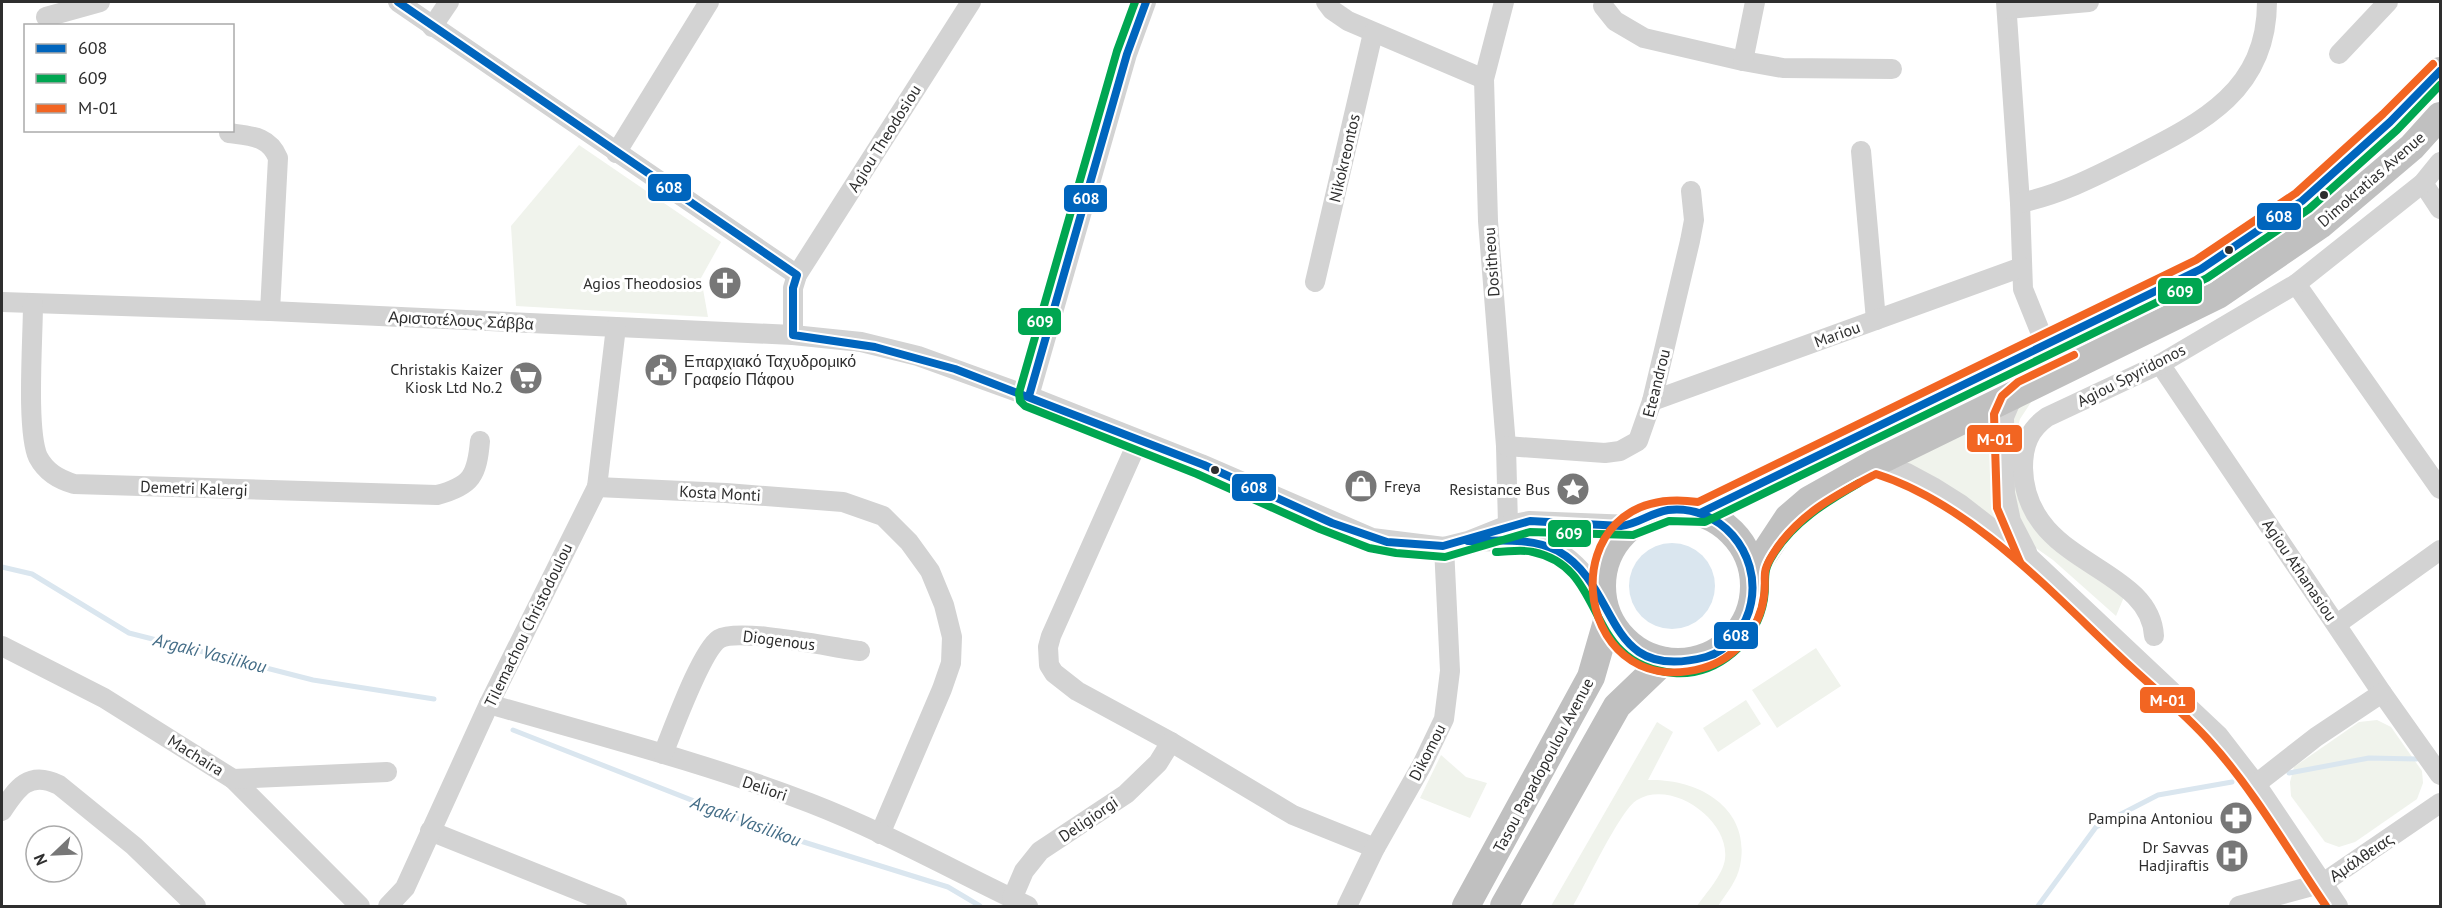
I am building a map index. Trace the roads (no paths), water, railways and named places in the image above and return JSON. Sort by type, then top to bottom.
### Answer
[{"type":"highway","name":"Dimokratias Avenue","points":[[1700,513],[2201,269],[2302,201],[2390,122],[2440,71]]},
{"type":"highway","name":"Dimokratias Avenue","points":[[1753,571],[1788,518],[1809,500],[1875,463],[2218,295],[2320,225],[2412,147],[2440,116]]},
{"type":"highway","points":[[1668,510],[1700,513],[1719,522],[1735,535],[1746,552],[1753,571],[1754,596],[1747,620],[1732,640],[1712,655],[1696,660],[1664,661],[1641,653],[1622,638],[1605,608],[1603,570],[1613,545],[1632,525],[1652,514],[1668,510]]},
{"type":"highway","name":"Tasou Papadopoulou Avenue","points":[[1466,906],[1591,677],[1605,608]]},
{"type":"highway","name":"Tasou Papadopoulou Avenue","points":[[1504,906],[1617,706],[1664,661]]},
{"type":"street","points":[[46,17],[100,2]]},
{"type":"street","points":[[398,2],[797,275],[793,288],[793,335]]},
{"type":"street","points":[[432,27],[449,2]]},
{"type":"street","points":[[616,153],[709,2]]},
{"type":"street","name":"Agiou Theodosiou","points":[[797,275],[971,2]]},
{"type":"street","points":[[1029,396],[1126,54],[1146,2]]},
{"type":"street","points":[[1326,2],[1332,10],[1348,21],[1484,79]]},
{"type":"street","name":"Dositheou","points":[[1504,2],[1484,79],[1488,221],[1506,446],[1508,525]]},
{"type":"street","points":[[1743,61],[1755,2]]},
{"type":"street","points":[[2046,346],[2026,302],[2006,5],[2088,2]]},
{"type":"street","points":[[2020,203],[2078,186],[2175,136],[2216,111],[2247,76],[2261,48],[2267,2]]},
{"type":"street","points":[[2339,54],[2388,2]]},
{"type":"street","points":[[1603,6],[1615,21],[1644,38],[1743,61],[1783,68],[1892,69]]},
{"type":"street","name":"Nikokreontos","points":[[1315,282],[1373,33]]},
{"type":"street","points":[[229,133],[268,142],[279,158],[270,311]]},
{"type":"street","points":[[1861,151],[1876,321]]},
{"type":"street","name":"Agiou Spyridonos","points":[[2154,636],[2153,622],[2137,597],[2058,542],[2044,529],[2028,497],[2024,481],[2023,463],[2029,435],[2047,417],[2160,364],[2295,284],[2423,183],[2440,162]]},
{"type":"street","points":[[2423,183],[2440,209]]},
{"type":"street","name":"Eteandrou","points":[[1506,446],[1605,453],[1620,451],[1638,441],[1652,401],[1690,241],[1694,220],[1690,190]]},
{"type":"street","name":"Mariou","points":[[1652,401],[2022,267]]},
{"type":"street","points":[[2295,284],[2440,489]]},
{"type":"street","name":"Αριστοτέλους Σάββα","points":[[2,302],[270,311],[793,335],[861,342],[918,356],[1029,396],[1201,464],[1371,538],[1444,547]]},
{"type":"street","name":"Demetri Kalergi","points":[[33,304],[33,434],[39,457],[50,473],[60,480],[74,484],[438,495],[452,491],[472,477],[478,467],[480,441]]},
{"type":"street","name":"Tilemachou Christodoulou","points":[[388,906],[405,888],[489,704],[597,487],[616,327]]},
{"type":"street","name":"Agiou Athanasiou","points":[[2160,364],[2440,775]]},
{"type":"street","points":[[2024,391],[2010,403],[2004,417],[2005,493],[2011,521],[2030,558]]},
{"type":"street","points":[[1138,441],[1051,636],[1047,656],[1054,674],[1064,682],[1172,742],[1293,815],[1375,848]]},
{"type":"street","points":[[1875,463],[1907,473],[1933,487],[2030,558],[2218,735],[2256,784],[2338,906]]},
{"type":"street","name":"Kosta Monti","points":[[597,487],[726,492],[843,502],[883,516],[909,542],[930,571],[944,605],[952,637],[951,663],[880,834]]},
{"type":"street","points":[[1444,547],[1468,541],[1508,525],[1551,520],[1632,525]]},
{"type":"street","points":[[1468,541],[1536,542],[1563,554],[1584,572],[1605,608]]},
{"type":"street","name":"Dikomou","points":[[1347,906],[1375,848],[1422,765],[1444,719],[1450,671],[1444,547]]},
{"type":"street","points":[[2337,624],[2440,550]]},
{"type":"street","name":"Diogenous","points":[[663,754],[706,653],[720,638],[743,634],[860,651]]},
{"type":"street","name":"Machaira","points":[[2,646],[104,698],[233,778],[360,906]]},
{"type":"street","points":[[2256,784],[2316,737],[2382,693]]},
{"type":"street","name":"Deliori","points":[[489,704],[663,754],[810,803],[880,834],[1020,903]]},
{"type":"street","name":"Deligiorgi","points":[[1020,903],[1024,871],[1040,850],[1126,794],[1158,763],[1172,742]]},
{"type":"street","points":[[233,778],[387,772]]},
{"type":"street","points":[[2,811],[21,785],[32,780],[46,779],[59,785],[134,846],[196,906]]},
{"type":"street","name":"Αμάλθειας","points":[[2239,906],[2323,883],[2440,803]]},
{"type":"street","points":[[430,831],[584,900],[617,906]]},
{"type":"waterway","name":"Argaki Vasilikou","points":[[2,567],[32,574],[129,633],[313,680],[434,699]]},
{"type":"waterway","name":"Argaki Vasilikou","points":[[513,730],[778,834],[948,887],[980,906]]},
{"type":"waterway","name":"Argaki Vasilikou","points":[[2289,773],[2369,758],[2417,759]]},
{"type":"waterway","name":"Argaki Vasilikou","points":[[2038,906],[2096,827],[2158,795],[2232,782]]},
{"type":"place","name":"Agios Theodosios","points":[[725,283]]},
{"type":"place","name":"Επαρχιακό Ταχυδρομικό Γραφείο Πάφου","points":[[661,370]]},
{"type":"place","name":"Christakis Kaizer Kiosk Ltd No.2","points":[[526,378]]},
{"type":"place","name":"Freya","points":[[1361,486]]},
{"type":"place","name":"Resistance Bus","points":[[1573,489]]},
{"type":"place","name":"Pampina Antoniou","points":[[2236,818]]},
{"type":"place","name":"Dr Savvas Hadjiraftis","points":[[2232,856]]}]
